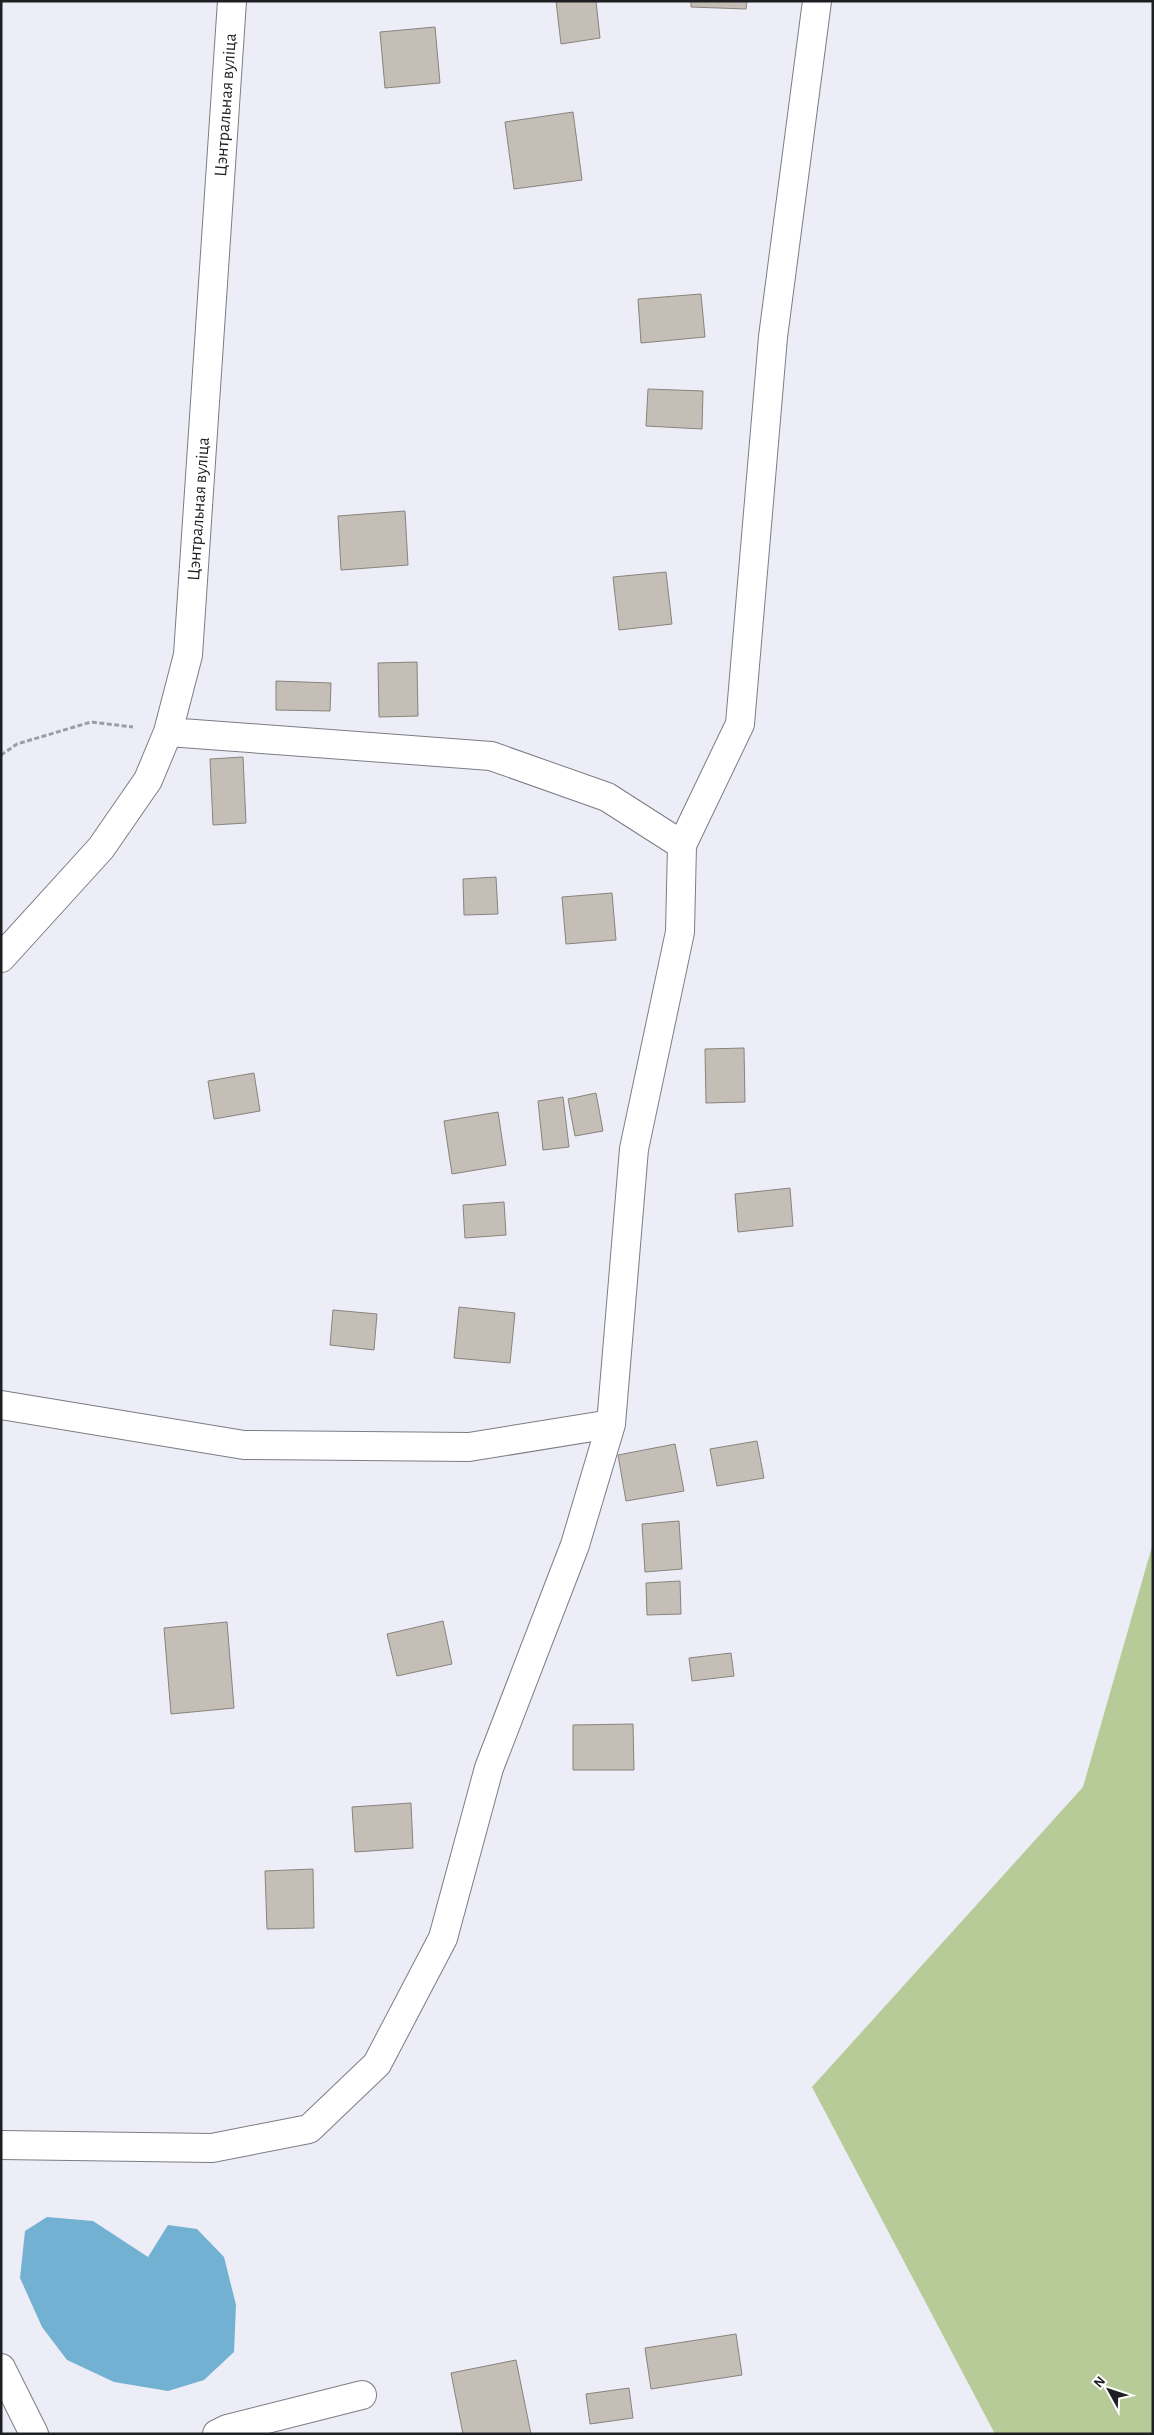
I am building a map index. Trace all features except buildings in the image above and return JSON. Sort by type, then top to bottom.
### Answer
[{"type":"street","name":"Цэнтральная вуліца","points":[[1,958],[101,848],[148,780],[168,732],[188,655],[232,1]]},
{"type":"street","points":[[1,2145],[212,2148],[309,2129],[377,2064],[443,1938],[489,1768],[575,1545],[611,1424],[634,1149],[680,932],[682,845],[740,724],[773,337],[817,1]]},
{"type":"street","points":[[168,732],[491,756],[607,797],[682,845]]},
{"type":"street","points":[[1,1405],[244,1445],[468,1448],[611,1424]]},
{"type":"street","points":[[1,2368],[34,2434]]},
{"type":"street","points":[[217,2434],[226,2429],[362,2395]]},
{"type":"path","points":[[1,755],[17,744],[91,722],[168,732]]},
{"type":"green space","points":[[1153,1543],[1153,2434],[995,2434],[812,2087],[1083,1787]]},
{"type":"water","points":[[47,2217],[93,2221],[148,2257],[168,2225],[197,2229],[224,2257],[236,2305],[234,2352],[204,2380],[168,2391],[114,2382],[67,2360],[42,2327],[20,2278],[25,2231]]}]
